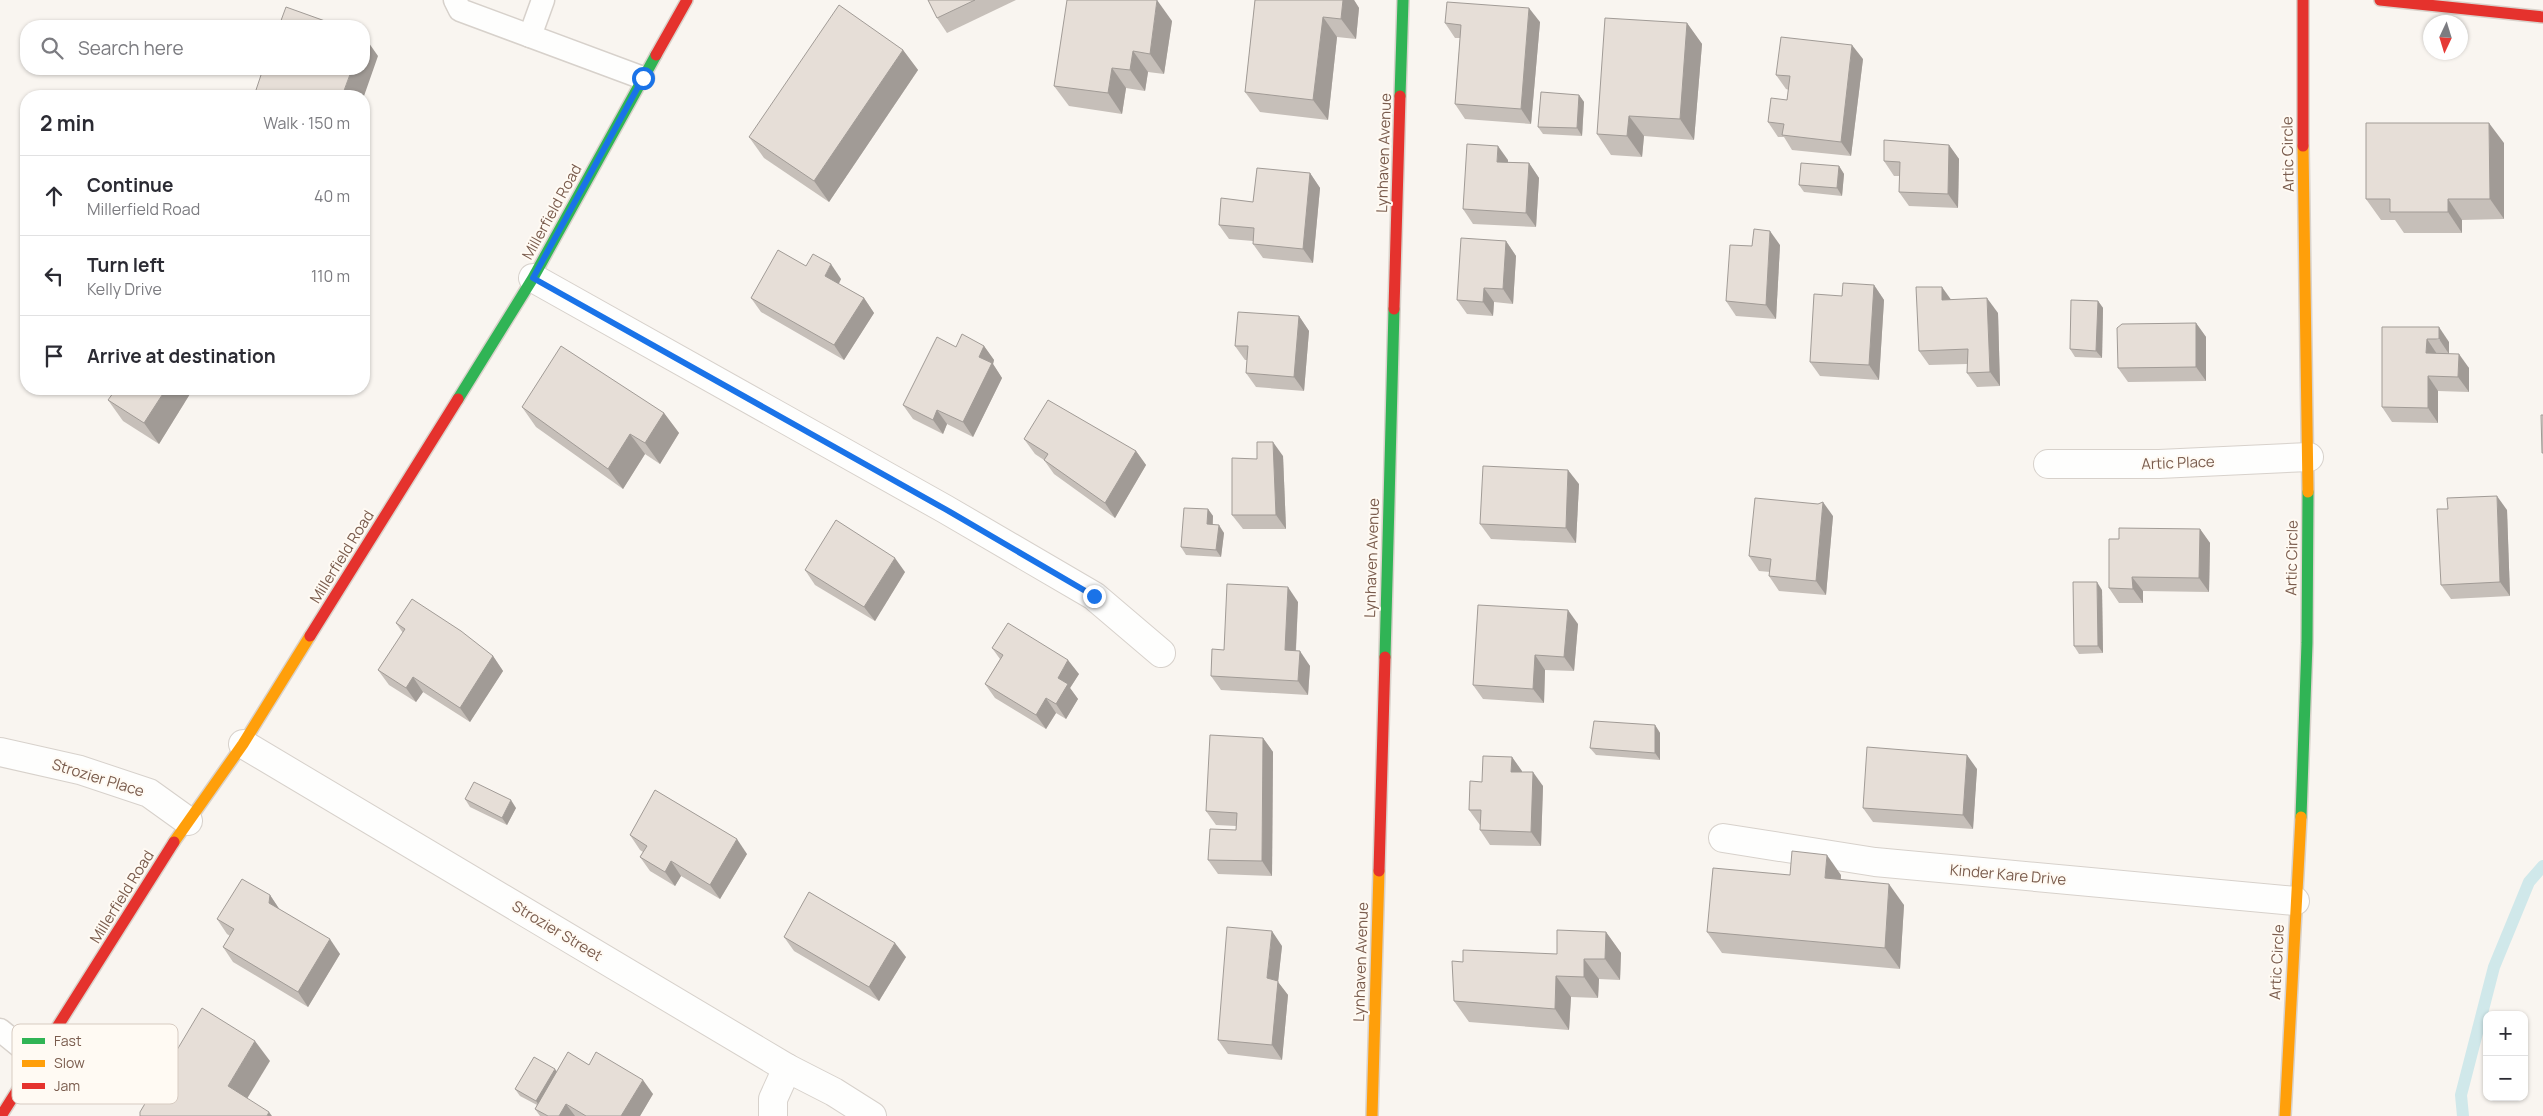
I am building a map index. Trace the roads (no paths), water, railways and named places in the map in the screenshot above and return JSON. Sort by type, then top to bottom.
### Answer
[{"type":"street","name":"Millerfield Road","points":[[60,1024],[188,821],[243,744],[533,278],[686,0]]},
{"type":"street","name":"Lynhaven Avenue","points":[[1372,1116],[1403,0]]},
{"type":"street","name":"Artic Circle","points":[[2285,1116],[2305,736],[2308,457],[2302,134],[2303,0]]},
{"type":"street","points":[[2380,0],[2543,17]]},
{"type":"street","points":[[533,278],[936,504],[1094,596],[1162,653]]},
{"type":"street","name":"Artic Place","points":[[2048,464],[2159,464],[2308,457]]},
{"type":"street","name":"Strozier Street","points":[[243,744],[787,1068],[834,1092],[872,1116]]},
{"type":"street","name":"Strozier Place","points":[[2,757],[80,770],[149,793],[188,821]]},
{"type":"street","name":"Kinder Kare Drive","points":[[1723,838],[1876,862],[2295,901]]},
{"type":"street","points":[[773,1116],[773,1099],[787,1068]]},
{"type":"street","name":"Millerfield Road","points":[[1,1116],[12,1099]]},
{"type":"lane","points":[[455,0],[460,10],[643,78]]},
{"type":"lane","points":[[530,36],[542,0]]},
{"type":"lane","points":[[0,1030],[12,1040]]},
{"type":"waterway","points":[[2463,1116],[2461,1095],[2494,967],[2529,882],[2543,866]]}]
